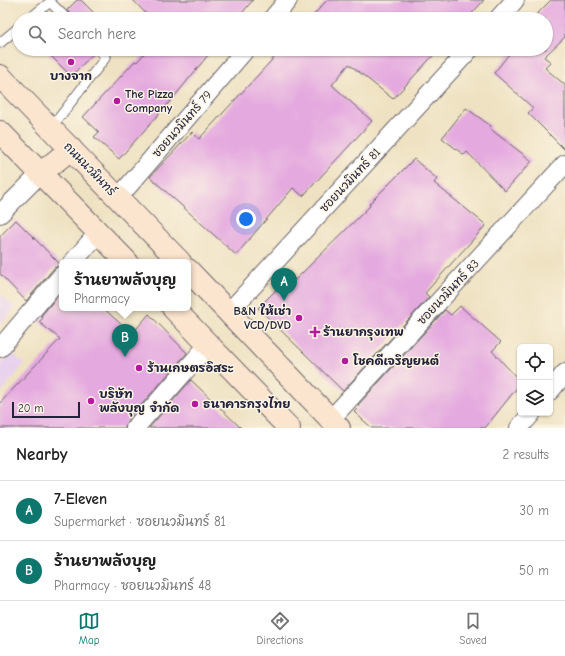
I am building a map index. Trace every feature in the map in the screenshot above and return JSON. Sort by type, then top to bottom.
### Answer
[{"type":"main road","name":"ถนนนวมินทร์","points":[[0,76],[177,259]]},
{"type":"main road","points":[[0,132],[124,259]]},
{"type":"main road","points":[[41,173],[70,149]]},
{"type":"main road","points":[[191,273],[335,424]]},
{"type":"main road","points":[[176,311],[288,428]]},
{"type":"street","points":[[278,12],[288,0]]},
{"type":"street","points":[[504,12],[515,0]]},
{"type":"street","name":"ซอยนวมินทร์ 79","points":[[118,198],[240,56]]},
{"type":"street","name":"ซอยนวมินทร์ 81","points":[[229,312],[464,56]]},
{"type":"street","name":"ซอยนวมินทร์ 83","points":[[335,424],[565,164]]},
{"type":"street","points":[[0,214],[41,173]]},
{"type":"street","points":[[76,259],[98,233]]},
{"type":"street","points":[[0,348],[59,279]]},
{"type":"street","points":[[135,428],[208,344]]},
{"type":"street","points":[[553,387],[565,373]]},
{"type":"street","points":[[519,428],[529,416]]},
{"type":"lane","points":[[38,12],[51,1],[61,12]]},
{"type":"lane","points":[[0,43],[12,33]]},
{"type":"lane","points":[[50,128],[106,57],[105,56]]},
{"type":"shaded area","points":[[2,295],[15,308],[0,324],[0,297]]},
{"type":"shaded area","points":[[12,352],[24,364],[0,394],[0,365]]},
{"type":"building","points":[[77,0],[81,0],[93,12],[69,12],[67,10]]},
{"type":"building","points":[[133,0],[253,0],[243,12],[144,12]]},
{"type":"building","points":[[327,0],[484,0],[473,12],[316,12]]},
{"type":"building","points":[[551,0],[565,0],[565,37],[553,48],[553,12],[539,12]]},
{"type":"building","points":[[51,56],[91,56],[71,76]]},
{"type":"building","points":[[142,56],[207,56],[174,97],[119,159],[94,137],[99,132],[83,117],[135,61],[137,62]]},
{"type":"building","points":[[276,56],[433,56],[393,99],[349,64],[332,85],[372,121],[303,196],[293,188],[236,255],[150,177],[192,132],[199,139]]},
{"type":"building","points":[[507,56],[545,56],[544,57],[551,62],[545,68],[565,85],[565,150],[528,113],[533,108],[494,73]]},
{"type":"building","points":[[466,108],[491,126],[489,128],[532,161],[505,191],[467,152],[464,155],[442,138]]},
{"type":"building","points":[[414,159],[437,179],[434,183],[486,225],[425,293],[429,297],[343,391],[258,308],[290,276],[295,280],[370,206],[369,204]]},
{"type":"building","points":[[16,220],[59,263],[59,266],[54,268],[26,301],[0,274],[0,236]]},
{"type":"building","points":[[59,295],[59,311],[106,311],[132,334],[149,314],[187,353],[127,421],[125,428],[0,428],[0,403],[60,339],[39,322],[43,318],[41,316]]},
{"type":"building","points":[[460,306],[501,342],[492,351],[517,378],[517,388],[485,428],[372,428],[354,412],[359,407],[358,405],[445,310],[451,315]]},
{"type":"building","name":"ธนาคารกรุงไทย","points":[[191,380],[241,428],[149,428]]},
{"type":"place","name":"บางจาก","points":[[71,62]]},
{"type":"place","name":"The Pizza Company","points":[[117,101]]},
{"type":"place","name":"7-Eleven","points":[[284,301]]},
{"type":"place","name":"B&N ให้เช่า VCD/DVD","points":[[299,318]]},
{"type":"place","name":"ร้านยากรุงเทพ","points":[[315,332]]},
{"type":"place","name":"ร้านยาพลังบุญ","points":[[125,357]]},
{"type":"place","name":"โชคดีเจริญยนต์","points":[[345,361]]},
{"type":"place","name":"ร้านเกษตรอิสระ","points":[[139,368]]},
{"type":"place","name":"บริษัท พลังบุญ จำกัด","points":[[91,401]]},
{"type":"place","name":"ธนาคารกรุงไทย","points":[[195,404]]}]
